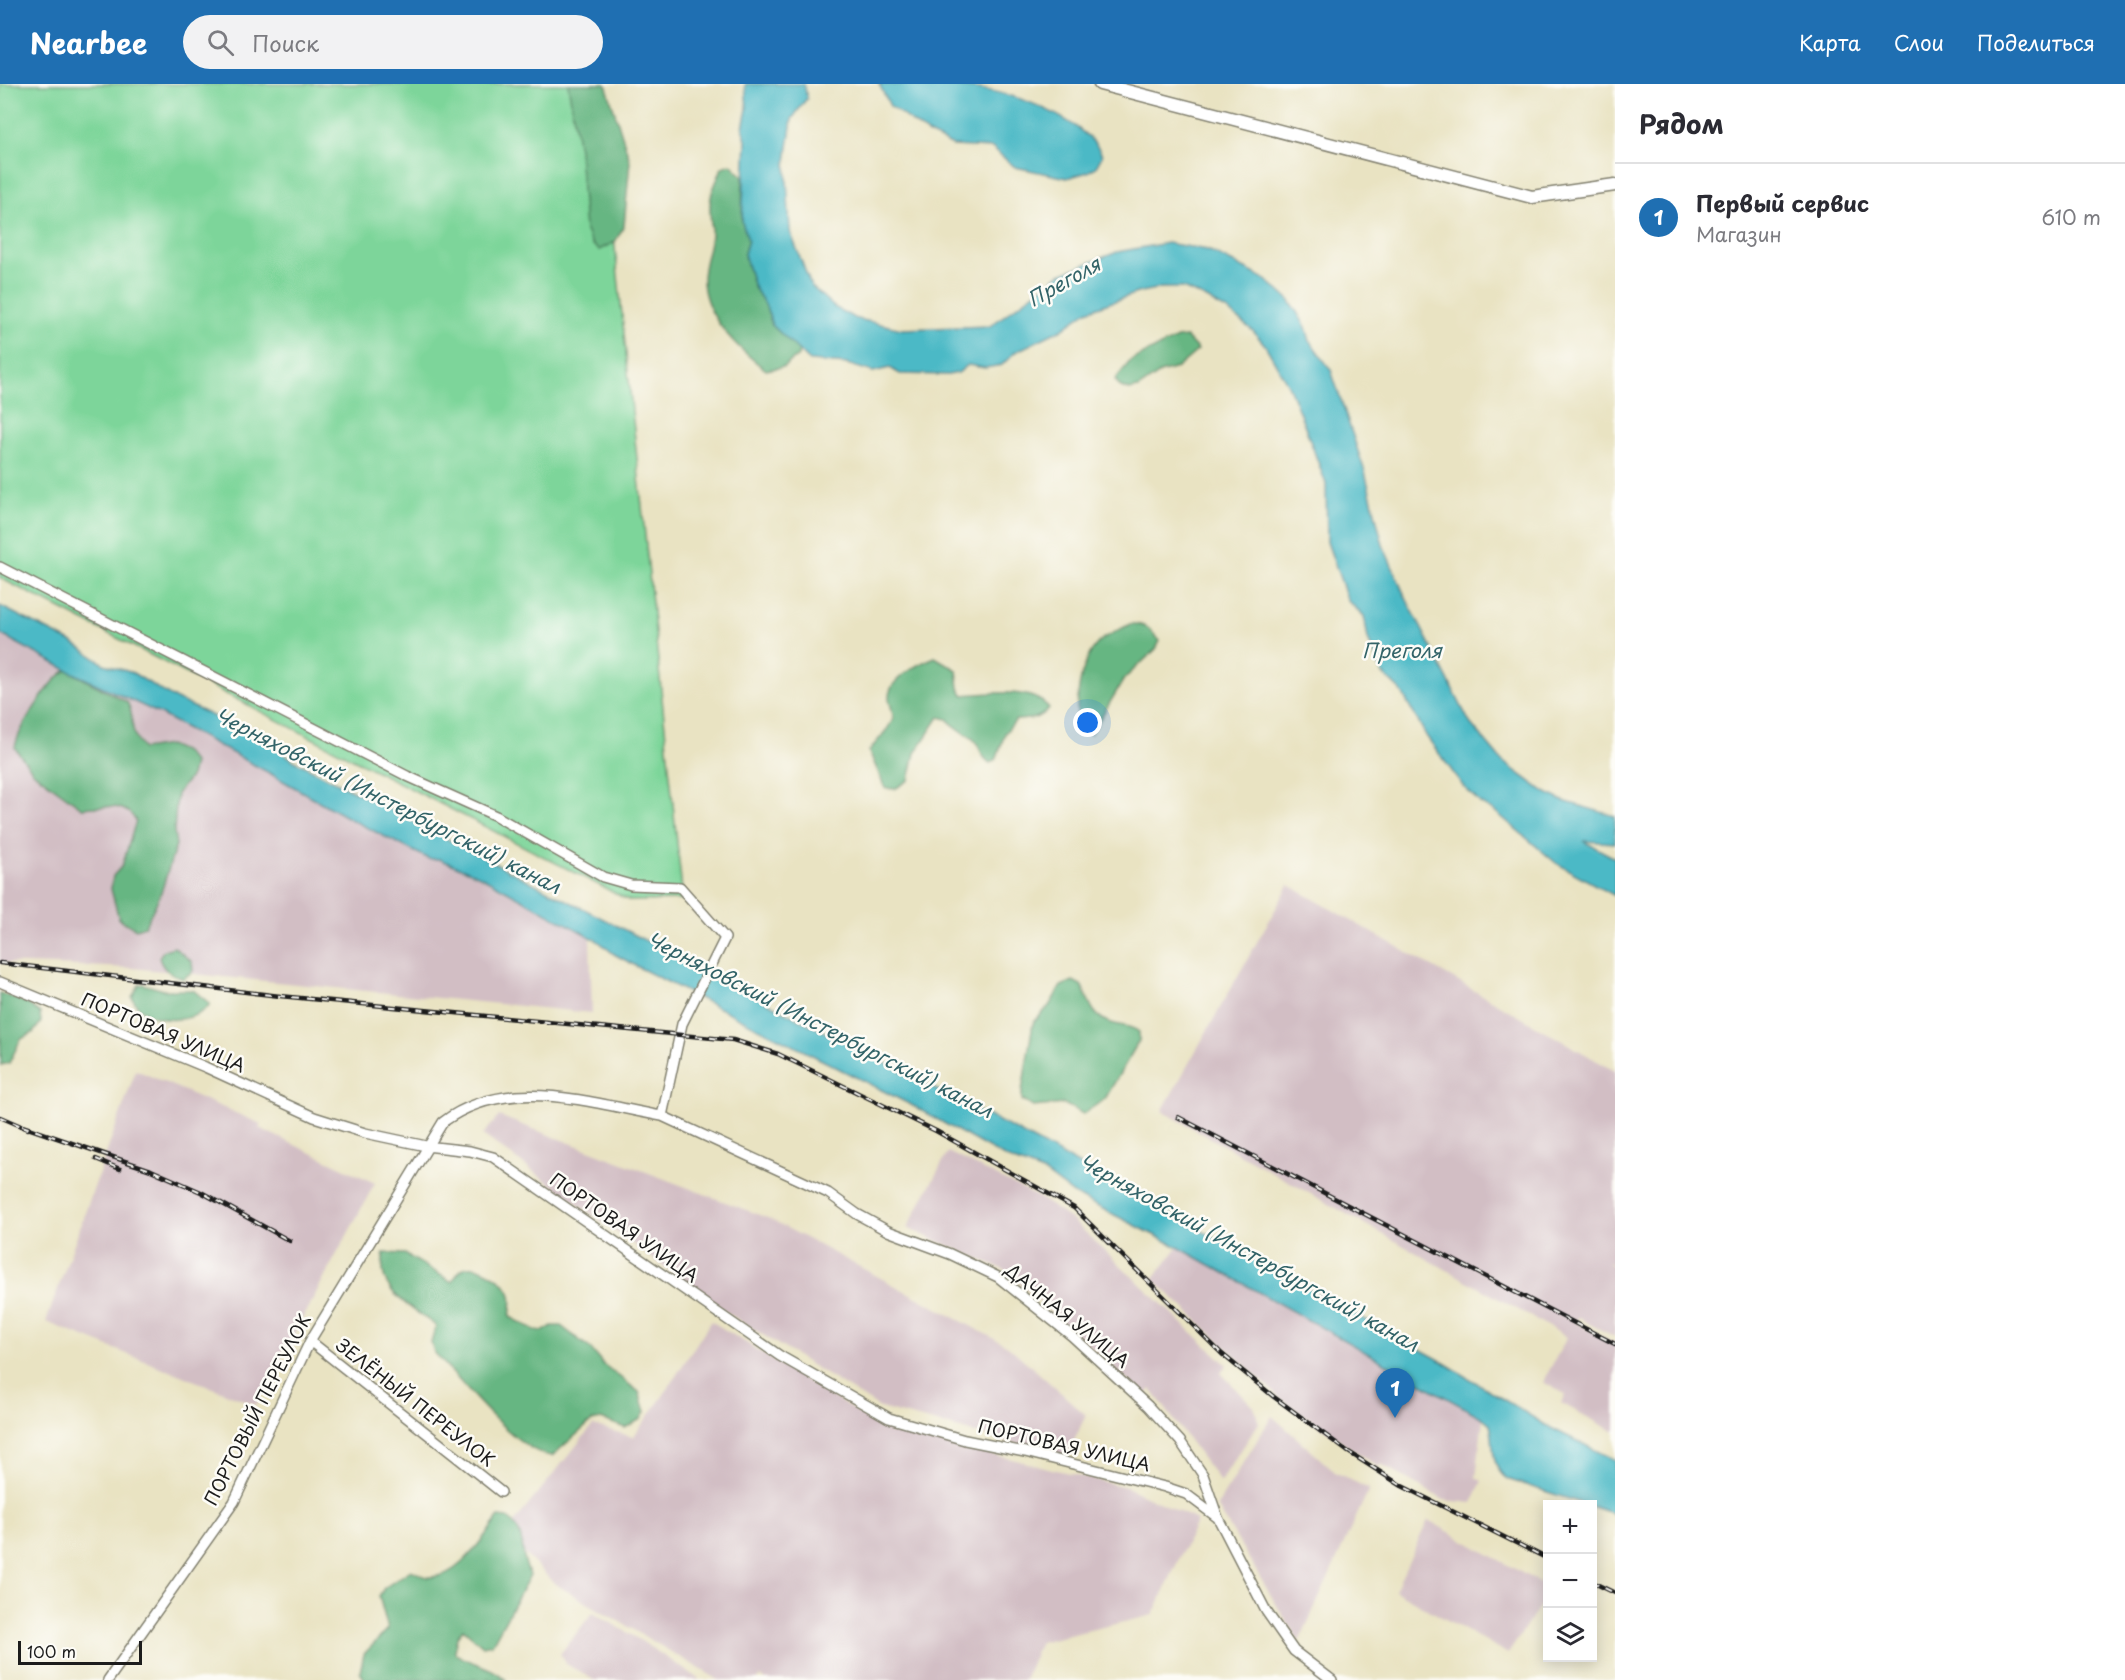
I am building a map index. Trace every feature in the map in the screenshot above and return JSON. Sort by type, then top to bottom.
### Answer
[{"type":"street","points":[[1100,84],[1532,197],[1615,185]]},
{"type":"street","points":[[0,567],[407,776],[496,816],[603,876],[631,885],[680,887],[725,939],[688,1006],[678,1034],[662,1116]]},
{"type":"street","name":"ПОРТОВАЯ УЛИЦА","points":[[0,982],[205,1068],[314,1117],[365,1133],[426,1146],[470,1150],[493,1156],[780,1356],[889,1418],[965,1440],[1025,1452],[1165,1487],[1186,1494],[1218,1518]]},
{"type":"street","name":"ДАЧНАЯ УЛИЦА","points":[[426,1146],[443,1122],[458,1111],[474,1103],[512,1094],[558,1096],[662,1116],[828,1193],[857,1214],[888,1231],[950,1254],[998,1278],[1072,1336],[1148,1406],[1180,1441],[1203,1475],[1218,1518],[1266,1611],[1294,1651],[1332,1680]]},
{"type":"street","name":"ПОРТОВЫЙ ПЕРЕУЛОК","points":[[108,1680],[234,1502],[285,1389],[310,1341],[426,1146]]},
{"type":"street","name":"ЗЕЛЁНЫЙ ПЕРЕУЛОК","points":[[310,1341],[501,1492]]},
{"type":"shaded area","points":[[0,634],[67,670],[158,713],[350,819],[429,859],[438,859],[480,877],[590,937],[592,1013],[132,968],[0,963]]},
{"type":"shaded area","points":[[1289,885],[1615,1071],[1615,1265],[1607,1262],[1615,1267],[1615,1337],[1578,1318],[1575,1322],[1615,1343],[1615,1432],[1561,1403],[1565,1394],[1543,1382],[1567,1337],[1162,1111]]},
{"type":"shaded area","points":[[136,1070],[261,1124],[259,1128],[375,1183],[256,1405],[46,1322]]},
{"type":"shaded area","points":[[499,1116],[770,1219],[1008,1346],[1086,1415],[1066,1457],[880,1408],[726,1312],[483,1135]]},
{"type":"shaded area","points":[[948,1152],[1040,1198],[1072,1220],[1227,1365],[1221,1373],[1254,1407],[1259,1423],[1220,1482],[1151,1389],[1146,1395],[1135,1387],[1005,1270],[907,1228]]},
{"type":"shaded area","points":[[1178,1247],[1483,1418],[1476,1478],[1482,1481],[1472,1503],[1444,1500],[1381,1464],[1378,1467],[1280,1398],[1153,1279]]},
{"type":"shaded area","points":[[711,1321],[881,1427],[1126,1487],[1197,1520],[1153,1615],[1040,1642],[1024,1680],[767,1680],[760,1677],[757,1680],[719,1680],[555,1584],[505,1534],[593,1425],[633,1437],[663,1396]]},
{"type":"shaded area","points":[[1272,1416],[1335,1472],[1369,1489],[1299,1642],[1217,1506]]},
{"type":"shaded area","points":[[1428,1520],[1543,1585],[1543,1601],[1508,1654],[1395,1591]]},
{"type":"shaded area","points":[[593,1612],[700,1680],[594,1680],[566,1664],[560,1654]]},
{"type":"green space","points":[[0,84],[598,84],[683,900],[630,901],[0,578]]},
{"type":"green space","points":[[568,84],[606,84],[630,161],[624,226],[615,242],[599,250],[592,244],[585,229],[579,150]]},
{"type":"green space","points":[[731,164],[743,176],[742,222],[748,239],[744,254],[754,287],[766,306],[772,325],[799,350],[798,356],[783,367],[766,370],[744,352],[715,318],[705,293],[703,273],[711,234],[711,197],[722,167]]},
{"type":"green space","points":[[1186,337],[1198,350],[1177,368],[1160,373],[1138,388],[1129,390],[1121,387],[1115,380],[1131,360],[1177,338]]},
{"type":"green space","points":[[1130,624],[1147,628],[1160,641],[1156,649],[1124,679],[1091,734],[1081,732],[1077,711],[1079,686],[1086,662],[1101,640]]},
{"type":"green space","points":[[935,657],[957,670],[959,688],[963,695],[1021,694],[1041,701],[1049,708],[1038,717],[1016,720],[1005,733],[997,758],[990,763],[984,758],[974,740],[947,719],[939,717],[915,753],[909,780],[895,789],[885,788],[869,751],[892,721],[890,692],[893,685],[906,673]]},
{"type":"green space","points":[[67,670],[127,702],[135,735],[143,749],[169,745],[185,752],[194,763],[191,776],[177,794],[174,831],[176,845],[161,893],[145,926],[136,929],[119,919],[111,889],[113,876],[122,866],[136,821],[132,815],[126,810],[112,807],[82,808],[33,772],[15,748],[22,729],[36,706],[52,683]]},
{"type":"green space","points":[[174,947],[192,962],[193,971],[183,979],[168,971],[162,965],[159,957],[164,950]]},
{"type":"green space","points":[[1073,981],[1081,985],[1099,1017],[1139,1032],[1139,1041],[1105,1099],[1083,1114],[1064,1104],[1033,1107],[1022,1100],[1033,1023],[1049,1006],[1061,986]]},
{"type":"green space","points":[[139,985],[164,990],[193,990],[210,1004],[203,1011],[181,1019],[157,1017],[146,1013],[132,997]]},
{"type":"green space","points":[[0,993],[25,1002],[40,1013],[41,1022],[33,1033],[21,1039],[9,1063],[1,1065]]},
{"type":"green space","points":[[384,1253],[405,1254],[452,1282],[460,1270],[469,1267],[482,1269],[495,1276],[510,1292],[512,1303],[510,1317],[535,1330],[544,1331],[552,1326],[561,1326],[591,1349],[603,1364],[639,1392],[645,1412],[641,1419],[625,1428],[601,1419],[592,1421],[552,1456],[538,1452],[522,1442],[489,1413],[434,1352],[431,1343],[436,1326],[405,1304],[389,1287],[383,1266]]},
{"type":"green space","points":[[499,1517],[508,1518],[519,1532],[524,1560],[530,1575],[492,1644],[483,1646],[463,1629],[456,1640],[455,1653],[494,1671],[506,1680],[365,1680],[360,1672],[364,1654],[388,1629],[379,1596],[384,1588],[411,1570],[429,1577],[440,1576],[450,1571],[469,1556]]},
{"type":"water","name":"Преголя","points":[[745,84],[804,84],[807,98],[792,119],[786,162],[790,231],[811,286],[834,307],[854,318],[902,329],[990,326],[1060,274],[1117,252],[1167,243],[1208,250],[1263,278],[1290,301],[1306,327],[1310,341],[1331,370],[1365,472],[1383,545],[1405,596],[1470,723],[1502,761],[1543,791],[1563,801],[1615,816],[1615,843],[1583,841],[1615,858],[1615,896],[1556,863],[1497,813],[1481,804],[1463,786],[1427,737],[1401,691],[1382,673],[1368,639],[1364,616],[1348,601],[1327,542],[1326,484],[1304,424],[1289,387],[1265,345],[1253,331],[1228,311],[1205,298],[1183,288],[1161,288],[1137,293],[1087,311],[1062,329],[1015,352],[1002,365],[985,368],[968,365],[958,373],[948,375],[900,374],[890,368],[873,372],[847,364],[810,361],[772,325],[766,306],[754,287],[744,254],[748,240],[742,222],[746,140],[743,128],[747,109]]},
{"type":"water","points":[[879,84],[958,86],[1005,94],[1052,112],[1075,126],[1094,143],[1102,156],[1096,167],[1088,172],[1067,178],[1015,167],[992,148],[953,146],[927,133],[890,106]]},
{"type":"water","points":[[0,606],[73,643],[104,664],[133,673],[170,696],[268,742],[295,761],[1010,1127],[1438,1359],[1547,1426],[1615,1460],[1615,1514],[1597,1508],[1597,1500],[1572,1500],[1507,1479],[1497,1467],[1490,1424],[1483,1418],[1178,1247],[1075,1195],[1045,1173],[1006,1158],[915,1107],[636,966],[614,954],[598,941],[480,876],[439,859],[429,859],[350,819],[158,713],[67,670],[0,634]]},
{"type":"railway","points":[[0,963],[280,996],[733,1040],[778,1054],[936,1131],[1074,1208],[1222,1354],[1274,1397],[1347,1451],[1402,1486],[1543,1556]]},
{"type":"railway","points":[[0,1117],[28,1129]]},
{"type":"railway","points":[[1178,1117],[1615,1344]]},
{"type":"railway","points":[[22,1126],[151,1170],[201,1192],[290,1241]]},
{"type":"railway","points":[[96,1159],[120,1169]]},
{"type":"railway","points":[[1597,1584],[1615,1593]]},
{"type":"place","name":"Первый сервис","points":[[1395,1418]]},
{"type":"water label","name":"Черняховский (Инстербургский) канал","points":[[388,801]]},
{"type":"water label","name":"Черняховский (Инстербургский) канал","points":[[820,1025]]},
{"type":"water label","name":"Черняховский (Инстербургский) канал","points":[[1249,1253]]}]
